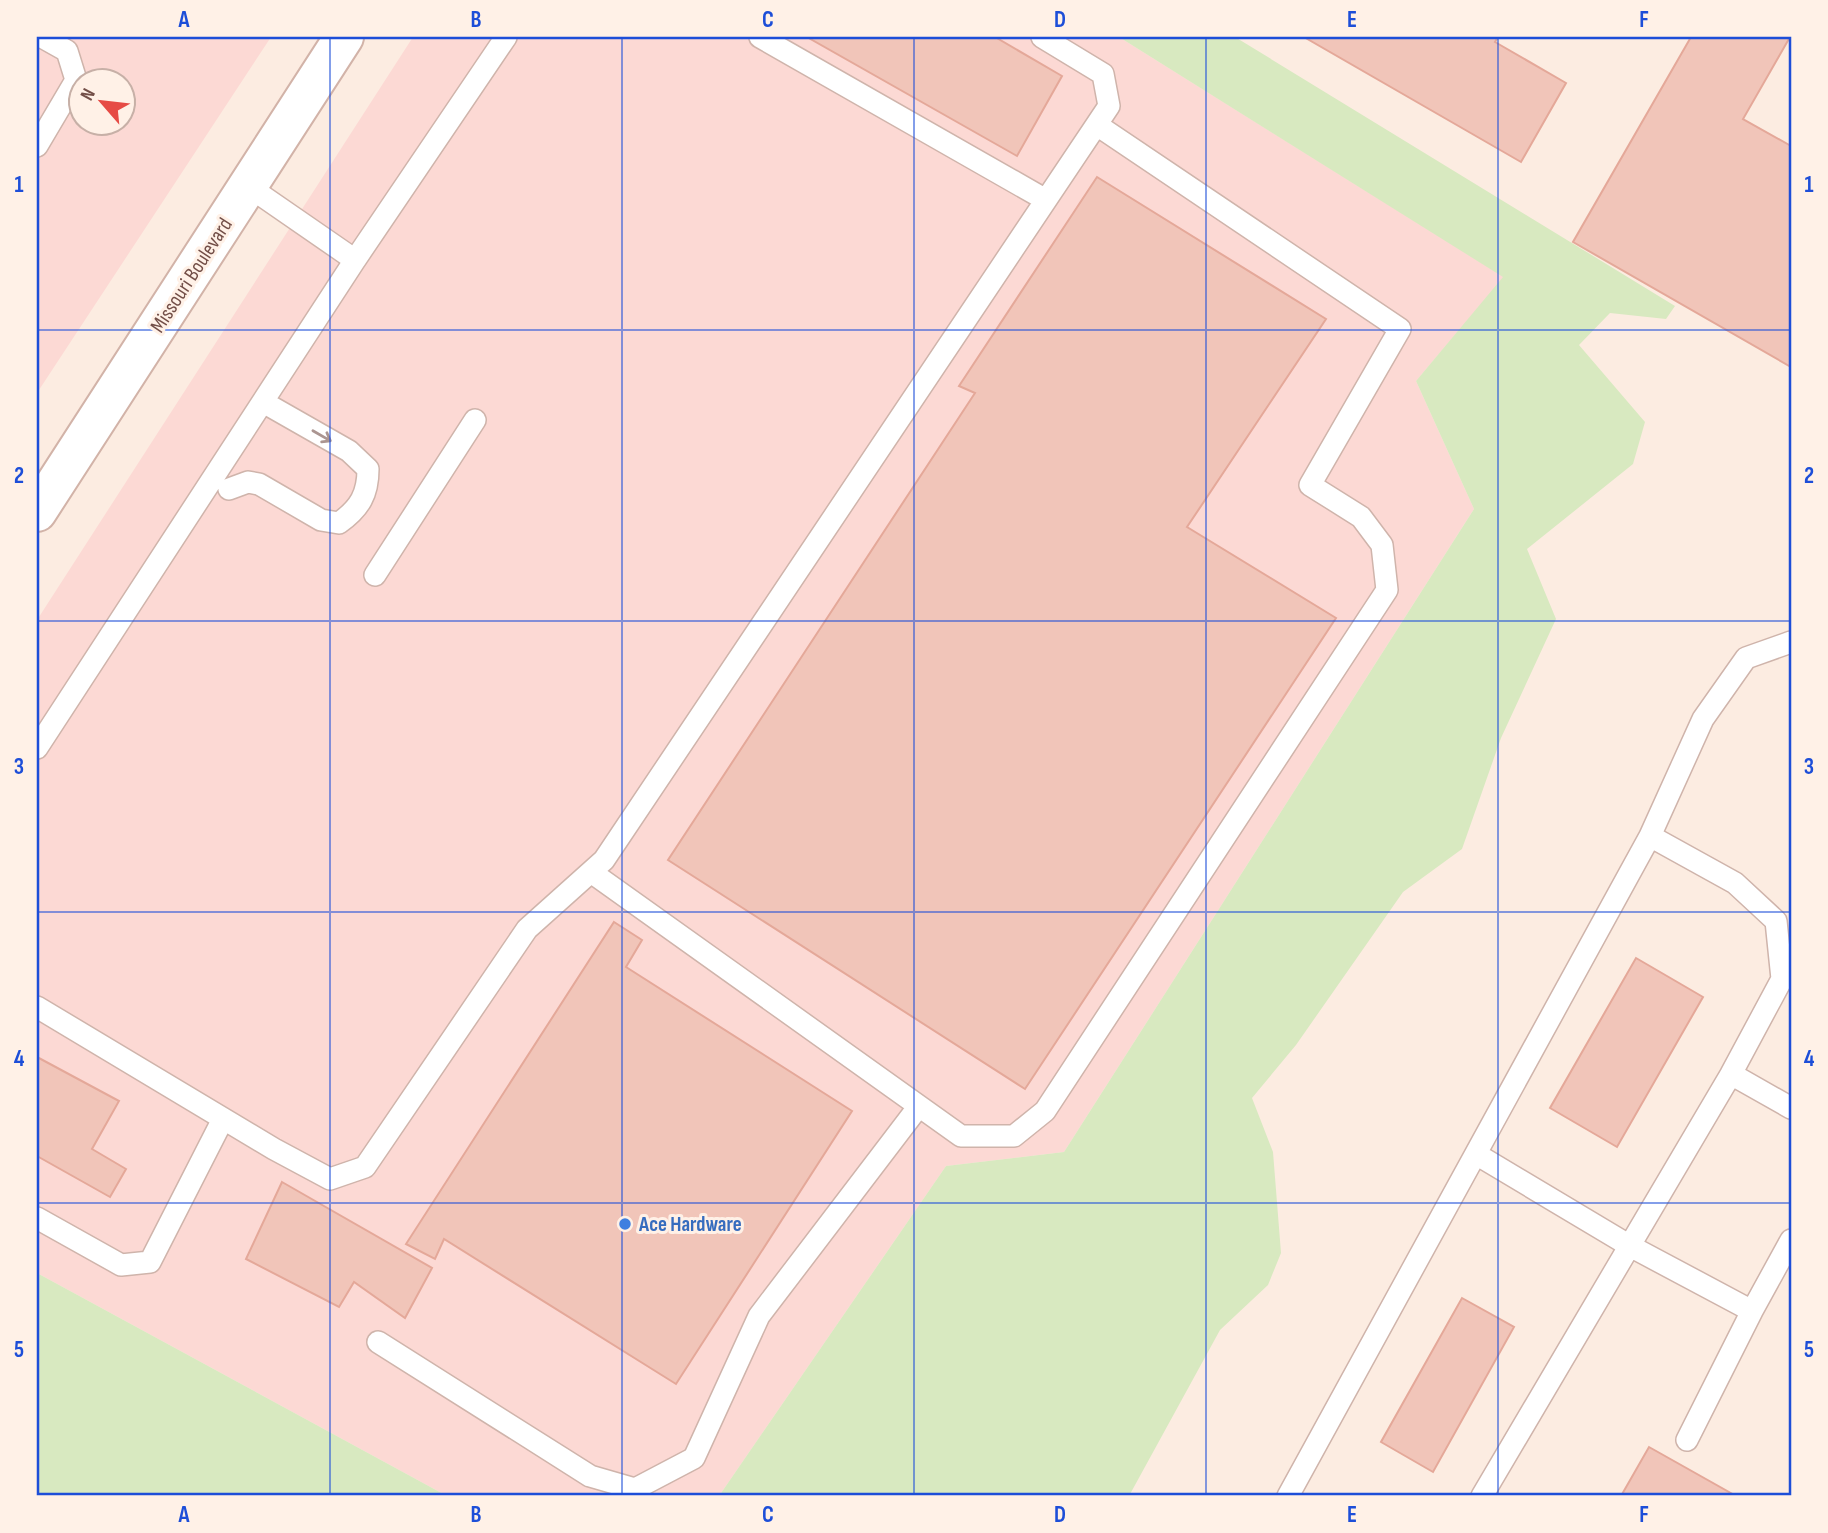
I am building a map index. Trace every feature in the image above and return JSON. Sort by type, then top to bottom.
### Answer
[{"type":"main road","name":"Missouri Boulevard","points":[[37,512],[344,37]]},
{"type":"lane","points":[[37,146],[76,80],[67,51],[42,37]]},
{"type":"lane","points":[[37,748],[355,260],[506,37]]},
{"type":"lane","points":[[760,37],[1046,200]]},
{"type":"lane","points":[[37,1007],[223,1119],[330,1179],[365,1167],[527,929],[604,860],[620,838],[1109,106],[1103,74],[1042,37]]},
{"type":"lane","points":[[591,872],[961,1136],[1014,1136],[1045,1111],[1387,590],[1382,545],[1361,517],[1310,485],[1400,329],[1097,125]]},
{"type":"lane","points":[[248,186],[355,260]]},
{"type":"lane","points":[[229,489],[248,482],[259,484],[321,520],[339,523],[360,505],[368,487],[368,469],[349,451],[263,402]]},
{"type":"lane","points":[[375,575],[475,420]]},
{"type":"lane","points":[[1288,1496],[1650,836],[1703,719],[1746,657],[1791,642]]},
{"type":"lane","points":[[1482,1496],[1731,1074],[1782,979],[1776,921],[1735,883],[1650,836]]},
{"type":"lane","points":[[1731,1074],[1791,1108]]},
{"type":"lane","points":[[378,1342],[590,1476],[635,1489],[694,1458],[758,1316],[919,1106]]},
{"type":"lane","points":[[37,1218],[121,1265],[149,1262],[223,1119]]},
{"type":"lane","points":[[1476,1154],[1630,1246],[1752,1311]]},
{"type":"lane","points":[[1687,1440],[1791,1240]]},
{"type":"shaded area","points":[[37,37],[271,37],[37,393]]},
{"type":"shaded area","points":[[413,37],[1119,37],[1504,277],[1416,381],[1474,509],[1064,1152],[946,1166],[719,1496],[447,1496],[37,1273],[37,620]]},
{"type":"green space","points":[[1119,37],[1235,37],[1675,306],[1666,319],[1610,313],[1579,345],[1645,422],[1633,464],[1527,549],[1556,619],[1501,738],[1462,849],[1403,892],[1296,1045],[1252,1098],[1273,1152],[1281,1253],[1268,1285],[1220,1330],[1129,1496],[719,1496],[946,1166],[1064,1152],[1474,509],[1416,381],[1503,277]]},
{"type":"green space","points":[[37,1273],[447,1496],[37,1496]]},
{"type":"building","points":[[807,37],[995,37],[1062,76],[1017,156]]},
{"type":"building","points":[[1304,37],[1498,37],[1495,42],[1566,83],[1521,162]]},
{"type":"building","points":[[1691,37],[1790,37],[1743,119],[1791,146],[1791,367],[1573,242]]},
{"type":"building","points":[[1097,177],[1326,319],[1187,527],[1336,618],[1025,1089],[668,860],[975,393],[959,386]]},
{"type":"building","points":[[614,922],[642,940],[626,967],[852,1111],[676,1384],[444,1239],[435,1259],[406,1244]]},
{"type":"building","points":[[1636,958],[1703,997],[1617,1147],[1550,1108]]},
{"type":"building","points":[[37,1057],[119,1101],[92,1149],[126,1169],[110,1197],[37,1156]]},
{"type":"building","points":[[282,1182],[432,1268],[405,1318],[354,1282],[339,1307],[246,1259]]},
{"type":"building","points":[[1462,1298],[1514,1327],[1433,1472],[1381,1442]]},
{"type":"building","points":[[1649,1447],[1736,1496],[1621,1496]]},
{"type":"place","name":"Ace Hardware","points":[[625,1224]]}]
